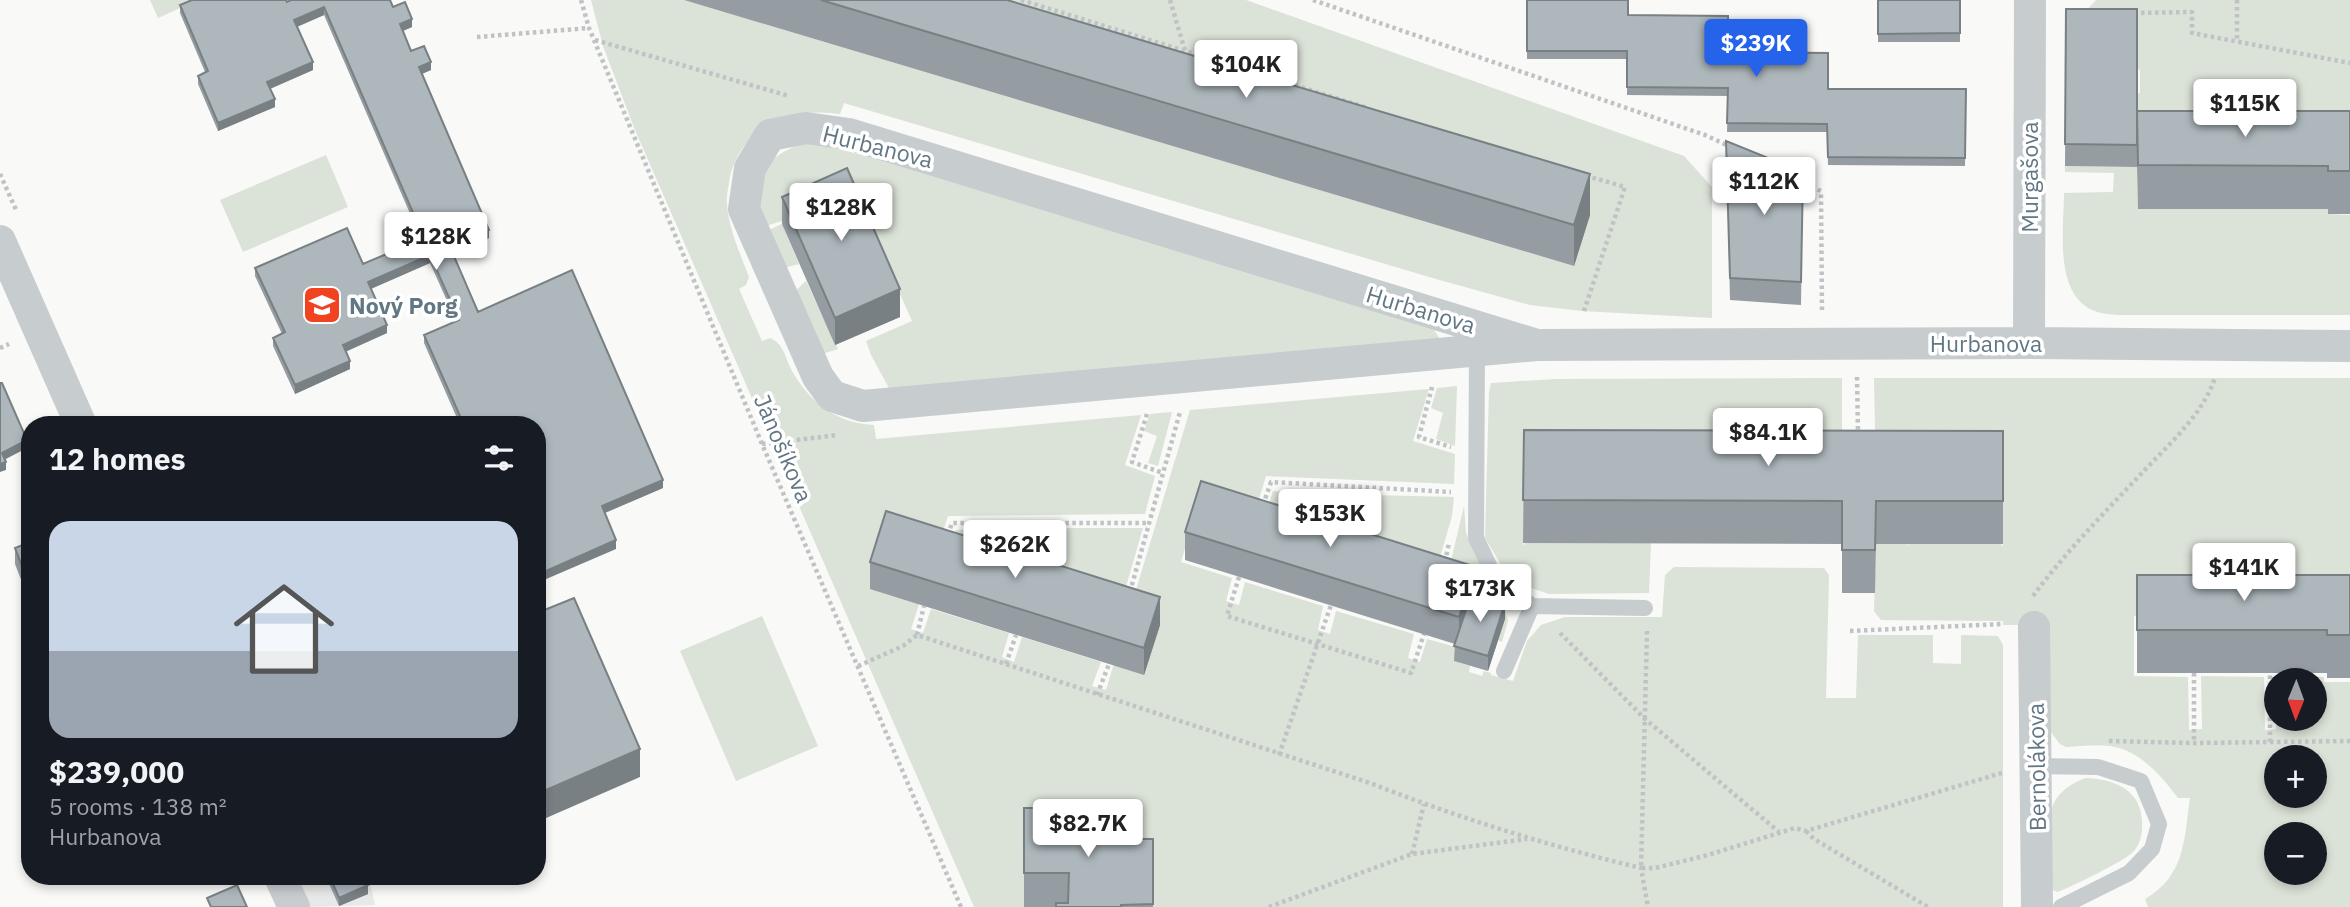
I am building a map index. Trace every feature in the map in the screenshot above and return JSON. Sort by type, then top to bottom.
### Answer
[{"type":"street","name":"Murgašova","points":[[2029,343],[2035,4]]},
{"type":"street","name":"Hurbanova","points":[[1537,345],[849,134],[806,128],[770,135],[750,168],[744,209],[818,377],[832,397],[863,407],[1537,345],[2029,343],[2350,346]]},
{"type":"street","points":[[0,241],[77,416]]},
{"type":"street","name":"Bernolákova","points":[[2024,619],[2025,767],[2037,907]]},
{"type":"street","points":[[284,885],[294,907]]},
{"type":"lane","points":[[1477,350],[1476,538],[1495,578],[1532,606],[1645,608]]},
{"type":"lane","points":[[1493,655],[1507,664],[1532,606]]},
{"type":"lane","points":[[2025,767],[2098,767],[2141,781],[2159,824],[2152,849],[2129,873],[2061,907]]},
{"type":"path","name":"Jánošíkova","points":[[581,0],[589,28],[762,443],[961,907]]},
{"type":"path","points":[[1021,0],[1371,109]]},
{"type":"path","points":[[1170,0],[1185,51]]},
{"type":"path","points":[[1313,0],[1705,135],[1740,152]]},
{"type":"path","points":[[2237,0],[2237,42]]},
{"type":"path","points":[[2124,13],[2192,12],[2192,33],[2350,63]]},
{"type":"path","points":[[477,37],[589,28]]},
{"type":"path","points":[[594,40],[794,97]]},
{"type":"path","points":[[1583,344],[1581,320],[1625,187],[1585,175]]},
{"type":"path","points":[[1798,180],[1822,191],[1822,321]]},
{"type":"path","points":[[1856,367],[1858,447]]},
{"type":"path","points":[[1850,631],[2024,619],[2048,575],[2207,399],[2215,379],[2215,370]]},
{"type":"path","points":[[1432,386],[1419,437],[1462,450]]},
{"type":"path","points":[[1128,600],[1183,399]]},
{"type":"path","points":[[1151,403],[1132,462],[1163,473]]},
{"type":"path","points":[[762,443],[842,435]]},
{"type":"path","points":[[1260,515],[1271,482],[1476,493]]},
{"type":"path","points":[[1350,544],[1367,488]]},
{"type":"path","points":[[944,544],[952,523],[1149,523]]},
{"type":"path","points":[[1037,572],[1052,523]]},
{"type":"path","points":[[1239,577],[1227,616],[1411,673],[1424,634]]},
{"type":"path","points":[[1279,755],[1331,605]]},
{"type":"path","points":[[858,666],[903,646],[917,635],[924,606]]},
{"type":"path","points":[[1532,606],[1645,719],[1780,832]]},
{"type":"path","points":[[1645,608],[1648,647],[1642,867],[1648,907]]},
{"type":"path","points":[[917,635],[1370,783],[1531,839],[1642,867],[1656,868],[1708,855],[1795,828],[1806,831],[1814,839],[1928,907]]},
{"type":"path","points":[[1006,664],[1016,635]]},
{"type":"path","points":[[1097,695],[1109,664]]},
{"type":"path","points":[[2194,673],[2194,743]]},
{"type":"path","points":[[2270,732],[2270,742]]},
{"type":"path","points":[[2104,741],[2350,741]]},
{"type":"path","points":[[1806,831],[2025,767]]},
{"type":"path","points":[[1412,854],[1424,804]]},
{"type":"path","points":[[1269,907],[1412,854],[1531,839]]},
{"type":"shaded area","points":[[150,0],[198,0],[158,18]]},
{"type":"shaded area","points":[[591,0],[684,0],[1574,266],[1589,216],[871,0],[1246,0],[1684,156],[1712,187],[1712,318],[1582,311],[1530,305],[844,103],[840,114],[821,112],[785,118],[754,135],[734,164],[727,201],[732,232],[749,277],[746,285],[739,289],[762,341],[770,338],[778,344],[798,381],[815,401],[848,420],[874,425],[876,439],[1141,415],[1125,465],[1155,476],[1145,514],[948,516],[911,629],[923,633],[931,609],[1009,633],[1002,657],[1014,662],[1022,637],[1101,662],[1092,686],[1106,690],[1190,410],[1429,389],[1413,441],[1455,454],[1454,484],[1266,476],[1255,512],[1198,505],[1181,562],[1232,578],[1226,601],[1239,605],[1245,582],[1323,606],[1318,630],[1330,634],[1336,611],[1414,634],[1408,658],[1420,662],[1427,639],[1459,648],[1454,661],[1470,666],[1469,672],[1482,676],[1484,671],[1513,681],[1527,641],[1541,625],[1565,617],[1662,617],[1665,575],[1674,567],[1824,568],[1829,575],[1826,698],[1856,698],[1858,635],[1933,635],[1933,663],[1961,664],[1961,635],[1998,636],[2003,645],[2003,907],[1153,907],[1025,851],[1024,907],[974,907],[635,130],[603,46]]},
{"type":"shaded area","points":[[2096,0],[2350,0],[2350,155],[2137,154],[2137,94],[2140,93],[2140,70],[2066,32]]},
{"type":"shaded area","points":[[806,142],[832,142],[1434,330],[1440,339],[890,390],[866,341],[912,321],[870,227],[788,219],[760,228],[757,195],[760,176],[769,162]]},
{"type":"shaded area","points":[[326,155],[348,207],[243,252],[220,200]]},
{"type":"shaded area","points":[[2065,166],[2137,167],[2138,209],[2328,209],[2328,214],[2350,215],[2350,315],[2116,315],[2090,309],[2079,300],[2066,273],[2063,240],[2064,193],[2113,192],[2114,173],[2065,172]]},
{"type":"shaded area","points":[[782,224],[799,264],[777,270],[762,233]]},
{"type":"shaded area","points":[[806,281],[838,349],[819,355],[790,296]]},
{"type":"shaded area","points":[[1842,378],[1842,474],[1524,473],[1523,546],[1525,543],[1651,543],[1649,593],[1549,594],[1528,587],[1510,575],[1485,538],[1491,383],[1556,379]]},
{"type":"shaded area","points":[[1874,378],[2350,378],[2350,615],[2134,616],[2134,676],[2188,677],[2189,730],[2202,729],[2201,676],[2264,677],[2264,732],[2328,732],[2328,682],[2350,682],[2350,907],[2148,907],[2145,899],[2168,879],[2180,856],[2190,798],[2178,798],[2148,765],[2121,748],[2099,745],[2066,747],[2060,744],[2050,731],[2049,625],[2003,625],[2003,621],[1881,620],[1874,611],[1876,544],[1907,544],[1907,547],[1908,544],[2001,544],[2003,547],[2003,474],[1876,474]]},
{"type":"shaded area","points":[[1457,386],[1455,446],[1436,439],[1443,413],[1431,408],[1437,388]]},
{"type":"shaded area","points":[[1172,412],[1158,466],[1148,463],[1157,436],[1144,431],[1150,414]]},
{"type":"shaded area","points":[[1273,491],[1361,495],[1346,540],[1265,515]]},
{"type":"shaded area","points":[[1371,495],[1454,497],[1452,516],[1437,568],[1356,543]]},
{"type":"shaded area","points":[[1464,506],[1466,533],[1482,570],[1501,598],[1508,621],[1502,642],[1474,609],[1479,593],[1446,582]]},
{"type":"shaded area","points":[[1045,528],[1032,569],[951,544],[956,530]]},
{"type":"shaded area","points":[[1056,528],[1143,528],[1123,597],[1043,572]]},
{"type":"shaded area","points":[[762,616],[818,746],[736,781],[680,651]]},
{"type":"shaded area","points":[[2085,778],[2117,784],[2133,796],[2141,815],[2141,837],[2135,850],[2128,856],[2057,892],[2051,889],[2049,830],[2052,808],[2064,790]]},
{"type":"shaded area","points":[[297,885],[371,885],[375,905],[307,907]]},
{"type":"building","name":"Nový Porg","points":[[192,0],[390,0],[393,7],[405,2],[412,19],[400,24],[411,51],[424,46],[431,62],[419,67],[489,230],[450,247],[478,312],[572,270],[663,480],[602,506],[616,540],[546,571],[546,416],[460,416],[424,335],[459,320],[430,255],[368,282],[387,325],[343,345],[350,361],[295,385],[273,338],[285,332],[255,268],[347,228],[363,264],[424,238],[324,7],[294,20],[313,62],[267,82],[275,99],[218,123],[198,76],[208,71],[180,5]]},
{"type":"building","points":[[821,0],[1007,0],[1590,174],[1574,225]]},
{"type":"building","points":[[1527,0],[1628,0],[1628,15],[1728,16],[1728,52],[1828,53],[1828,89],[1966,89],[1965,158],[1828,157],[1827,124],[1727,123],[1728,88],[1627,87],[1627,51],[1527,51]]},
{"type":"building","points":[[1878,0],[1960,0],[1960,33],[1878,34]]},
{"type":"building","points":[[2066,9],[2137,9],[2137,145],[2065,144]]},
{"type":"building","points":[[2137,111],[2350,111],[2350,171],[2328,171],[2328,166],[2138,165]]},
{"type":"building","points":[[1726,141],[1803,172],[1801,282],[1730,278]]},
{"type":"building","points":[[847,168],[900,289],[835,318],[782,197]]},
{"type":"building","points":[[2,383],[21,426],[21,443],[2,453],[6,462],[0,464]]},
{"type":"building","points":[[1524,430],[2003,431],[2003,501],[1876,501],[1875,550],[1842,550],[1842,501],[1523,500]]},
{"type":"building","points":[[1201,481],[1476,567],[1459,617],[1185,532]]},
{"type":"building","points":[[886,511],[1160,597],[1144,648],[870,562]]},
{"type":"building","points":[[21,546],[21,564],[15,548]]},
{"type":"building","points":[[2137,575],[2350,575],[2350,635],[2327,635],[2327,630],[2137,630]]},
{"type":"building","points":[[1472,592],[1505,603],[1488,656],[1454,646]]},
{"type":"building","points":[[574,598],[640,749],[546,790],[546,609]]},
{"type":"building","points":[[1024,808],[1089,808],[1089,839],[1153,839],[1153,904],[1056,907],[1056,903],[1068,903],[1069,873],[1024,873]]},
{"type":"building","points":[[237,885],[247,907],[211,907],[207,898]]},
{"type":"building","points":[[333,885],[368,885],[339,898]]},
{"type":"place","name":"Nový Porg","points":[[322,305]]}]
